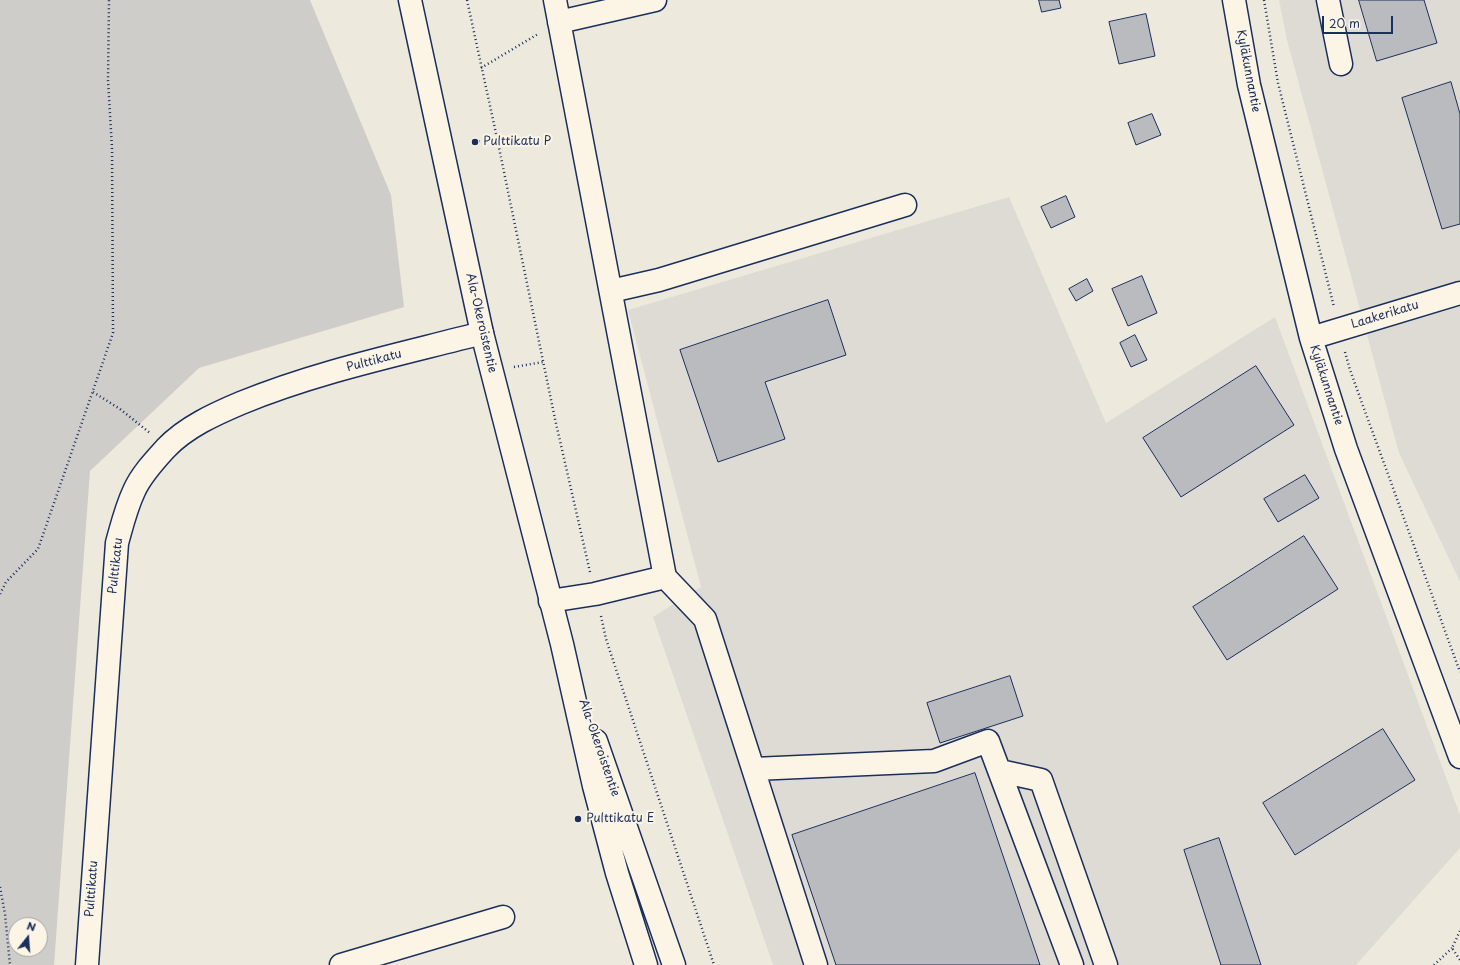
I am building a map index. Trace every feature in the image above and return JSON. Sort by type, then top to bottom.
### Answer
[{"type":"street","name":"Ala-Okeroistentie","points":[[410,0],[482,332],[562,644],[596,793],[617,873],[646,965]]},
{"type":"street","points":[[555,0],[666,577],[705,619],[816,965]]},
{"type":"street","points":[[559,22],[655,0]]},
{"type":"street","name":"Kyläkunnantie","points":[[1234,0],[1249,85],[1311,338],[1346,449],[1460,758]]},
{"type":"street","points":[[1328,0],[1341,64]]},
{"type":"street","points":[[611,291],[659,280],[905,205]]},
{"type":"street","name":"Laakerikatu","points":[[1311,338],[1460,293]]},
{"type":"street","name":"Pulttikatu","points":[[87,965],[117,543],[124,516],[134,490],[168,446],[193,427],[224,410],[270,391],[328,373],[482,332]]},
{"type":"street","points":[[550,601],[595,594],[666,577]]},
{"type":"street","name":"Ala-Okeroistentie","points":[[562,644],[674,965]]},
{"type":"street","points":[[754,769],[934,761],[988,741],[1072,965]]},
{"type":"street","points":[[1000,771],[1041,780],[1106,965]]},
{"type":"street","points":[[341,965],[504,917]]},
{"type":"path","points":[[0,594],[6,582],[38,549],[113,333],[112,148],[108,80],[109,0]]},
{"type":"path","points":[[467,0],[555,419],[606,639],[714,965]]},
{"type":"path","points":[[482,68],[559,22]]},
{"type":"path","points":[[475,142],[497,138]]},
{"type":"path","points":[[492,370],[543,362]]},
{"type":"path","points":[[93,392],[120,409],[168,446]]},
{"type":"path","points":[[0,887],[5,914],[10,965]]},
{"type":"path","points":[[1434,965],[1452,948],[1460,931]]},
{"type":"path","points":[[1452,948],[1460,960]]},
{"type":"shaded area","points":[[0,0],[310,0],[391,195],[404,307],[199,368],[90,471],[54,965],[0,965]]},
{"type":"shaded area","points":[[1279,0],[1460,0],[1460,582],[1399,453],[1287,40]]},
{"type":"shaded area","points":[[1009,197],[1106,423],[1275,317],[1460,815],[1460,848],[1356,965],[773,965],[653,617],[701,587],[628,310]]},
{"type":"building","points":[[1039,0],[1059,0],[1061,8],[1042,12]]},
{"type":"building","points":[[1359,0],[1424,0],[1437,43],[1377,61]]},
{"type":"building","points":[[1146,14],[1155,56],[1119,64],[1109,22]]},
{"type":"building","points":[[1451,82],[1460,114],[1460,224],[1442,229],[1402,98]]},
{"type":"building","points":[[1152,114],[1161,135],[1136,145],[1128,123]]},
{"type":"building","points":[[1066,196],[1075,217],[1051,228],[1041,207]]},
{"type":"building","points":[[1142,276],[1157,313],[1128,326],[1112,289]]},
{"type":"building","points":[[1087,279],[1093,291],[1076,301],[1069,289]]},
{"type":"building","points":[[828,300],[846,355],[765,382],[785,439],[718,462],[680,350]]},
{"type":"building","points":[[1135,335],[1147,360],[1131,367],[1120,343]]},
{"type":"building","points":[[1256,366],[1294,425],[1181,497],[1143,438]]},
{"type":"building","points":[[1305,475],[1319,498],[1278,522],[1264,499]]},
{"type":"building","points":[[1304,536],[1338,589],[1227,660],[1193,607]]},
{"type":"building","points":[[1010,676],[1023,716],[940,743],[927,703]]},
{"type":"building","points":[[1383,729],[1415,780],[1295,855],[1263,803]]},
{"type":"building","points":[[975,773],[1040,965],[836,965],[792,835]]},
{"type":"building","points":[[1219,838],[1261,965],[1221,965],[1184,850]]},
{"type":"place","name":"Pulttikatu P","points":[[475,142]]},
{"type":"place","name":"Pulttikatu E","points":[[578,819]]}]
